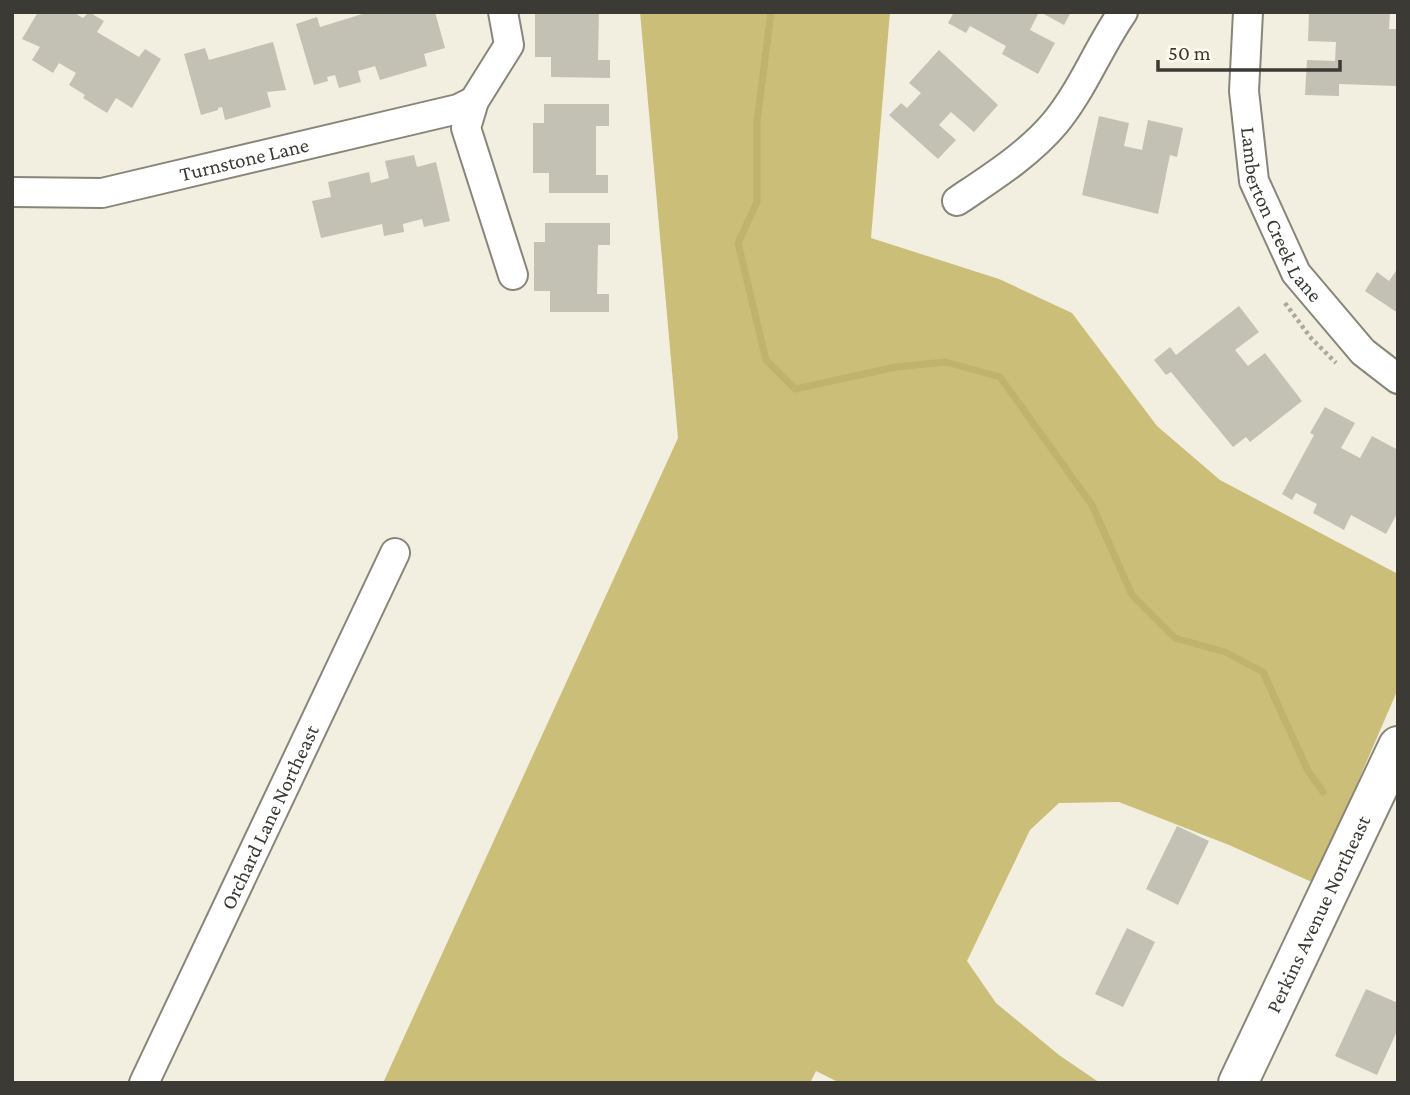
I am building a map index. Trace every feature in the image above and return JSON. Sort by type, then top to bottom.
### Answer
[{"type":"street","points":[[503,12],[509,45],[474,101],[466,128],[513,275]]},
{"type":"street","points":[[957,201],[1008,166],[1054,124],[1124,12]]},
{"type":"street","name":"Lamberton Creek Lane","points":[[1248,12],[1244,91],[1254,181],[1296,273],[1363,352],[1398,379]]},
{"type":"street","name":"Turnstone Lane","points":[[12,192],[102,194],[458,109],[474,101]]},
{"type":"street","name":"Orchard Lane Northeast","points":[[144,1083],[395,553]]},
{"type":"street","name":"Perkins Avenue Northeast","points":[[1238,1083],[1398,746]]},
{"type":"shaded area","points":[[640,12],[890,12],[871,238],[999,279],[1072,313],[1157,426],[1220,480],[1398,574],[1398,689],[1314,883],[1229,845],[1119,802],[1059,803],[1030,830],[967,961],[996,1003],[1059,1055],[1100,1083],[840,1083],[816,1071],[810,1083],[383,1083],[678,438]]},
{"type":"building","points":[[38,12],[73,12],[83,18],[89,12],[104,21],[97,32],[139,57],[145,49],[161,59],[132,108],[116,98],[107,113],[83,98],[85,95],[69,85],[76,73],[59,63],[53,73],[32,60],[40,47],[22,39]]},
{"type":"building","points":[[369,12],[435,12],[445,48],[424,54],[427,66],[380,80],[375,66],[358,71],[361,82],[339,88],[335,75],[327,77],[328,81],[314,85],[296,24],[317,17],[320,27]]},
{"type":"building","points":[[535,12],[599,12],[598,60],[610,60],[610,78],[551,77],[551,57],[535,57]]},
{"type":"building","points":[[954,12],[1039,12],[1030,30],[1055,43],[1038,74],[1002,54],[1006,46],[970,26],[966,33],[948,23]]},
{"type":"building","points":[[1040,12],[1071,12],[1064,25]]},
{"type":"building","points":[[1309,12],[1390,12],[1389,29],[1398,29],[1397,86],[1339,84],[1339,96],[1305,95],[1307,60],[1335,61],[1336,42],[1308,41]]},
{"type":"building","points":[[273,42],[286,90],[267,92],[271,107],[225,120],[222,107],[201,115],[184,54],[205,48],[209,60]]},
{"type":"building","points":[[939,50],[998,105],[974,132],[951,112],[939,125],[956,140],[938,159],[889,115],[901,103],[907,108],[921,93],[909,83]]},
{"type":"building","points":[[544,104],[609,104],[609,126],[596,126],[596,175],[608,175],[608,193],[549,193],[549,173],[533,173],[533,123],[544,123]]},
{"type":"building","points":[[1099,116],[1129,123],[1124,146],[1142,150],[1148,120],[1183,128],[1177,157],[1170,155],[1158,214],[1082,195]]},
{"type":"building","points":[[414,155],[417,167],[436,162],[450,221],[424,227],[422,219],[403,224],[404,232],[384,236],[382,224],[321,238],[312,201],[331,197],[328,182],[369,172],[371,183],[389,178],[385,161]]},
{"type":"building","points":[[545,223],[610,223],[610,245],[598,245],[597,294],[609,294],[609,312],[550,312],[550,291],[534,291],[534,242],[545,242]]},
{"type":"building","points":[[1398,268],[1398,313],[1365,291],[1377,272],[1389,281]]},
{"type":"building","points":[[1239,306],[1259,332],[1235,350],[1248,366],[1265,353],[1302,401],[1250,442],[1246,437],[1233,447],[1171,372],[1166,375],[1154,360],[1170,347],[1176,355]]},
{"type":"building","points":[[1325,407],[1355,423],[1341,448],[1360,458],[1372,436],[1398,450],[1398,512],[1386,534],[1351,515],[1344,530],[1313,513],[1317,504],[1296,493],[1292,500],[1282,494],[1314,435],[1310,433]]},
{"type":"building","points":[[1177,826],[1209,841],[1178,905],[1146,889]]},
{"type":"building","points":[[1127,928],[1155,942],[1123,1007],[1095,994]]},
{"type":"building","points":[[1366,989],[1398,1003],[1398,1029],[1377,1075],[1335,1056]]},
{"type":"waterway","points":[[771,12],[757,122],[757,202],[738,243],[766,360],[795,389],[896,367],[946,362],[1000,377],[1092,505],[1132,595],[1175,638],[1225,652],[1263,672],[1308,771],[1323,792]]}]
